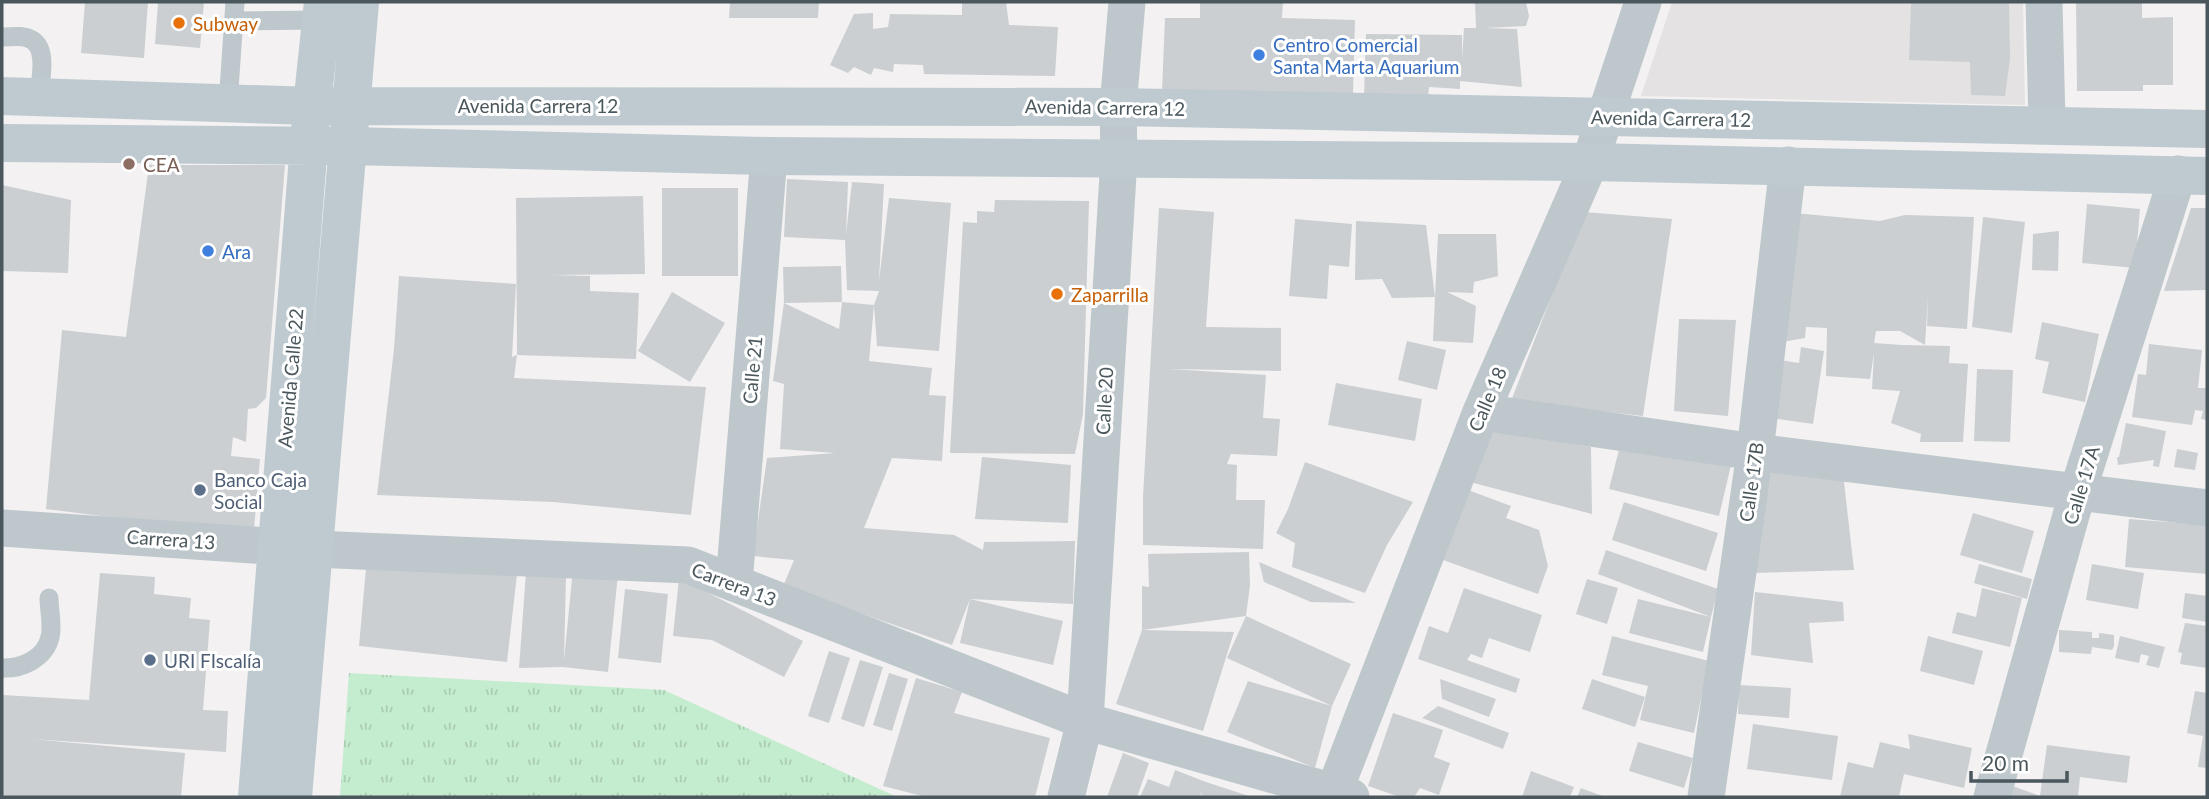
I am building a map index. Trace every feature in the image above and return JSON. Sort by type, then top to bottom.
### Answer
[{"type":"street","name":"Avenida Calle 22","points":[[257,797],[295,547],[348,146],[360,2]]},
{"type":"street","name":"Calle 20","points":[[1066,797],[1085,721],[1119,158],[1118,107],[1127,2]]},
{"type":"street","name":"Calle 18","points":[[1339,795],[1481,412],[1590,162],[1643,2]]},
{"type":"street","points":[[2044,2],[2047,124]]},
{"type":"street","name":"Avenida Calle 22","points":[[293,797],[295,547],[309,147],[322,11]]},
{"type":"street","name":"Avenida Carrera 12","points":[[20,97],[312,106],[1118,107],[2207,129]]},
{"type":"street","points":[[2,143],[348,146],[769,156],[1590,162],[2193,175]]},
{"type":"street","name":"Calle 21","points":[[734,583],[769,156]]},
{"type":"street","name":"Calle 17B","points":[[1706,797],[1755,452],[1788,165]]},
{"type":"street","name":"Calle 17A","points":[[1992,797],[2077,494],[2193,175]]},
{"type":"street","points":[[1481,412],[1755,452],[2207,508]]},
{"type":"street","name":"Carrera 13","points":[[2,528],[295,547],[688,565],[1085,721],[1339,795]]},
{"type":"lane","points":[[228,104],[234,12],[322,11]]},
{"type":"lane","points":[[2,37],[30,38],[38,46],[41,55],[20,97]]},
{"type":"lane","points":[[2,668],[16,669],[38,658],[50,638],[49,598]]},
{"type":"shaded area","points":[[1672,2],[2023,2],[2025,105],[1641,96]]},
{"type":"green space","points":[[349,673],[664,690],[897,797],[340,797]]},
{"type":"building","points":[[85,2],[148,2],[144,58],[81,53]]},
{"type":"building","name":"Subway","points":[[158,2],[204,2],[200,48],[155,44]]},
{"type":"building","points":[[730,2],[819,2],[818,18],[729,18]]},
{"type":"building","points":[[962,2],[1006,2],[1009,25],[1058,27],[1055,76],[924,74],[923,65],[894,64],[893,72],[874,68],[871,75],[854,67],[848,73],[830,65],[854,14],[873,13],[873,29],[888,27],[890,14],[962,15]]},
{"type":"building","name":"Centro Comercial Santa Marta Aquarium","points":[[1200,2],[1283,2],[1282,18],[1355,20],[1353,94],[1162,91],[1165,18],[1200,18]]},
{"type":"building","points":[[1475,2],[1526,2],[1529,16],[1526,26],[1485,28],[1517,29],[1522,87],[1460,81],[1460,89],[1429,87],[1428,98],[1364,96],[1366,34],[1462,35],[1462,59],[1464,28],[1476,28]]},
{"type":"building","points":[[1911,2],[2009,2],[2010,59],[2005,96],[1971,95],[1970,62],[1909,60]]},
{"type":"building","points":[[2076,2],[2142,2],[2142,18],[2173,17],[2173,85],[2143,85],[2143,91],[2077,91]]},
{"type":"building","points":[[149,165],[285,165],[266,398],[256,408],[248,409],[246,442],[233,437],[231,456],[260,459],[254,529],[141,521],[46,509],[62,330],[126,337]]},
{"type":"building","points":[[787,179],[848,182],[846,234],[852,182],[884,184],[879,281],[889,198],[951,203],[939,351],[877,346],[874,305],[879,291],[847,290],[845,240],[784,237]]},
{"type":"building","points":[[2,185],[71,200],[68,273],[2,271]]},
{"type":"building","points":[[662,188],[738,188],[738,276],[662,276]]},
{"type":"building","points":[[643,196],[645,274],[551,275],[590,276],[590,291],[639,293],[636,359],[517,355],[516,198]]},
{"type":"building","points":[[995,200],[1089,201],[1083,414],[1075,454],[950,453],[963,222],[977,223],[977,211],[994,212]]},
{"type":"building","points":[[2087,204],[2140,209],[2135,268],[2082,263]]},
{"type":"building","points":[[1159,208],[1214,212],[1206,327],[1281,328],[1281,371],[1169,369],[1266,375],[1263,418],[1280,419],[1277,456],[1231,454],[1227,464],[1237,465],[1236,500],[1265,500],[1263,549],[1143,545],[1143,497]]},
{"type":"building","points":[[2191,208],[2207,208],[2207,290],[2164,291]]},
{"type":"building","points":[[1584,212],[1672,219],[1643,416],[1511,401]]},
{"type":"building","points":[[1794,213],[1880,221],[1905,215],[1974,217],[1967,329],[1927,326],[1928,296],[1925,345],[1900,331],[1876,331],[1874,343],[1950,346],[1949,363],[1968,364],[1963,442],[1920,442],[1921,434],[1891,423],[1900,391],[1872,389],[1874,353],[1870,379],[1826,376],[1827,328],[1806,327],[1805,338],[1782,342]]},
{"type":"building","points":[[1983,217],[2025,222],[2012,333],[1972,327]]},
{"type":"building","points":[[1295,219],[1352,224],[1349,267],[1329,265],[1327,299],[1289,296]]},
{"type":"building","points":[[1356,221],[1426,225],[1435,297],[1392,298],[1382,279],[1355,280]]},
{"type":"building","points":[[2059,231],[2058,271],[2032,270],[2033,234]]},
{"type":"building","points":[[1438,234],[1496,234],[1498,276],[1474,282],[1473,293],[1447,292],[1476,306],[1473,343],[1433,341]]},
{"type":"building","points":[[841,266],[842,302],[784,303],[783,267]]},
{"type":"building","points":[[399,276],[516,284],[512,357],[517,355],[514,378],[706,387],[691,515],[553,502],[377,495],[394,349]]},
{"type":"building","points":[[672,292],[725,323],[690,382],[638,351]]},
{"type":"building","points":[[842,302],[874,305],[869,361],[932,368],[929,395],[946,396],[942,461],[892,458],[864,528],[954,535],[983,550],[984,542],[1075,541],[1073,604],[970,599],[952,645],[784,584],[794,560],[753,556],[767,458],[835,453],[780,449],[784,384],[773,381],[784,303],[839,329]]},
{"type":"building","points":[[1679,319],[1736,320],[1728,416],[1674,411]]},
{"type":"building","points":[[2042,322],[2099,334],[2085,402],[2042,393],[2049,362],[2035,359]]},
{"type":"building","points":[[1407,341],[1446,350],[1437,390],[1398,380]]},
{"type":"building","points":[[2149,344],[2202,350],[2198,388],[2207,388],[2207,420],[2201,419],[2203,411],[2195,410],[2192,425],[2132,417],[2138,374],[2146,375]]},
{"type":"building","points":[[1801,347],[1824,351],[1813,424],[1771,418],[1780,360],[1799,363]]},
{"type":"building","points":[[1977,369],[2013,370],[2010,442],[1974,441]]},
{"type":"building","points":[[1336,383],[1422,399],[1415,441],[1328,425]]},
{"type":"building","points":[[2126,423],[2166,431],[2159,467],[2153,466],[2154,460],[2118,465],[2117,457]]},
{"type":"building","points":[[1490,429],[1591,447],[1592,514],[1466,481]]},
{"type":"building","points":[[1623,434],[1732,461],[1719,516],[1609,489]]},
{"type":"building","points":[[2177,449],[2198,453],[2195,470],[2174,467]]},
{"type":"building","points":[[982,457],[1071,465],[1068,523],[975,519]]},
{"type":"building","points":[[1305,462],[1413,502],[1387,545],[1365,593],[1292,567],[1295,543],[1276,533]]},
{"type":"building","points":[[1765,471],[1843,473],[1854,570],[1752,573]]},
{"type":"building","points":[[1468,490],[1511,506],[1506,518],[1539,530],[1548,566],[1538,594],[1443,560]]},
{"type":"building","points":[[1624,502],[1718,533],[1706,571],[1612,540]]},
{"type":"building","points":[[1973,513],[2034,531],[2022,573],[1960,555]]},
{"type":"building","points":[[2129,519],[2207,525],[2207,574],[2125,567]]},
{"type":"building","points":[[1606,550],[1718,589],[1711,617],[1598,574]]},
{"type":"building","points":[[1249,552],[1250,585],[1246,616],[1142,630],[1142,586],[1149,587],[1148,554]]},
{"type":"building","points":[[367,557],[517,574],[507,662],[359,646]]},
{"type":"building","points":[[1259,562],[1356,603],[1311,602],[1264,582]]},
{"type":"building","points":[[1979,564],[2032,579],[2027,599],[1974,583]]},
{"type":"building","points":[[2092,564],[2144,573],[2138,609],[2086,600]]},
{"type":"building","points":[[573,569],[618,574],[608,672],[563,667],[519,668],[526,572],[566,575],[564,660]]},
{"type":"building","points":[[100,573],[155,577],[154,594],[191,598],[189,618],[210,620],[203,710],[228,711],[226,752],[31,739],[185,753],[181,797],[2,797],[2,695],[89,700]]},
{"type":"building","points":[[679,578],[803,641],[784,677],[712,640],[673,636]]},
{"type":"building","points":[[1587,579],[1618,588],[1607,624],[1576,614]]},
{"type":"building","points":[[1464,588],[1542,615],[1530,652],[1489,638],[1482,658],[1471,654],[1467,660],[1520,679],[1516,693],[1418,659],[1429,626],[1448,633]]},
{"type":"building","points":[[1982,588],[2022,598],[2010,647],[1952,633],[1957,612],[1976,617]]},
{"type":"building","points":[[625,589],[668,594],[661,663],[618,658]]},
{"type":"building","points":[[1755,592],[1843,602],[1844,621],[1809,623],[1813,663],[1751,655]]},
{"type":"building","points":[[2185,593],[2207,596],[2207,622],[2182,618]]},
{"type":"building","points":[[970,599],[1063,621],[1053,665],[960,643]]},
{"type":"building","points":[[1638,599],[1711,617],[1703,652],[1629,633]]},
{"type":"building","points":[[1246,616],[1351,664],[1332,706],[1227,658]]},
{"type":"building","points":[[2185,623],[2207,626],[2207,668],[2180,664],[2182,653],[2178,652]]},
{"type":"building","points":[[1142,630],[1234,632],[1203,731],[1116,704]]},
{"type":"building","points":[[2059,630],[2092,632],[2092,638],[2099,638],[2099,633],[2114,635],[2114,646],[2112,650],[2092,647],[2091,654],[2059,652]]},
{"type":"building","points":[[1612,636],[1709,661],[1694,733],[1640,720],[1648,686],[1602,675]]},
{"type":"building","points":[[1928,636],[1983,651],[1974,685],[1920,671]]},
{"type":"building","points":[[2120,636],[2165,647],[2159,668],[2146,665],[2149,656],[2141,654],[2139,663],[2115,658]]},
{"type":"building","points":[[829,651],[850,658],[829,723],[808,716]]},
{"type":"building","points":[[860,660],[883,667],[864,727],[841,719]]},
{"type":"building","points":[[889,673],[908,679],[892,731],[873,725]]},
{"type":"building","points":[[916,678],[962,692],[954,713],[1050,738],[1035,797],[926,797],[883,786]]},
{"type":"building","points":[[1440,679],[1496,699],[1489,717],[1442,699]]},
{"type":"building","points":[[1592,679],[1645,697],[1635,727],[1582,709]]},
{"type":"building","points":[[1248,681],[1332,706],[1315,768],[1227,732]]},
{"type":"building","points":[[1739,685],[1791,688],[1789,718],[1738,714]]},
{"type":"building","points":[[2195,691],[2207,693],[2207,768],[2198,767],[2203,736],[2187,733]]},
{"type":"building","points":[[1438,706],[1509,733],[1503,749],[1422,718]]},
{"type":"building","points":[[1393,713],[1443,730],[1434,757],[1450,763],[1439,795],[1420,788],[1414,797],[1400,797],[1368,786]]},
{"type":"building","points":[[1753,724],[1838,736],[1832,780],[1747,769]]},
{"type":"building","points":[[1908,734],[1972,748],[1964,788],[1904,774],[1899,797],[1840,797],[1848,762],[1873,768],[1880,742],[1910,749]]},
{"type":"building","points":[[1638,742],[1693,758],[1684,788],[1629,771]]},
{"type":"building","points":[[2047,745],[2130,756],[2127,783],[2080,777],[2078,797],[2006,797],[2010,785],[2040,796]]},
{"type":"building","points":[[1123,753],[1149,763],[1137,797],[1107,797]]},
{"type":"building","points":[[1175,770],[1252,797],[1201,797],[1202,790],[1200,797],[1140,797],[1148,779],[1169,787]]},
{"type":"building","points":[[1531,771],[1574,787],[1570,797],[1522,797]]},
{"type":"building","points":[[1581,788],[1605,797],[1577,797]]},
{"type":"place","name":"Subway","points":[[179,23]]},
{"type":"place","name":"Centro Comercial Santa Marta Aquarium","points":[[1259,55]]},
{"type":"place","name":"CEA","points":[[129,164]]},
{"type":"place","name":"Ara","points":[[208,251]]},
{"type":"place","name":"Zaparrilla","points":[[1057,294]]},
{"type":"place","name":"Banco Caja Social","points":[[200,490]]},
{"type":"place","name":"URI FIscalía","points":[[150,660]]}]
